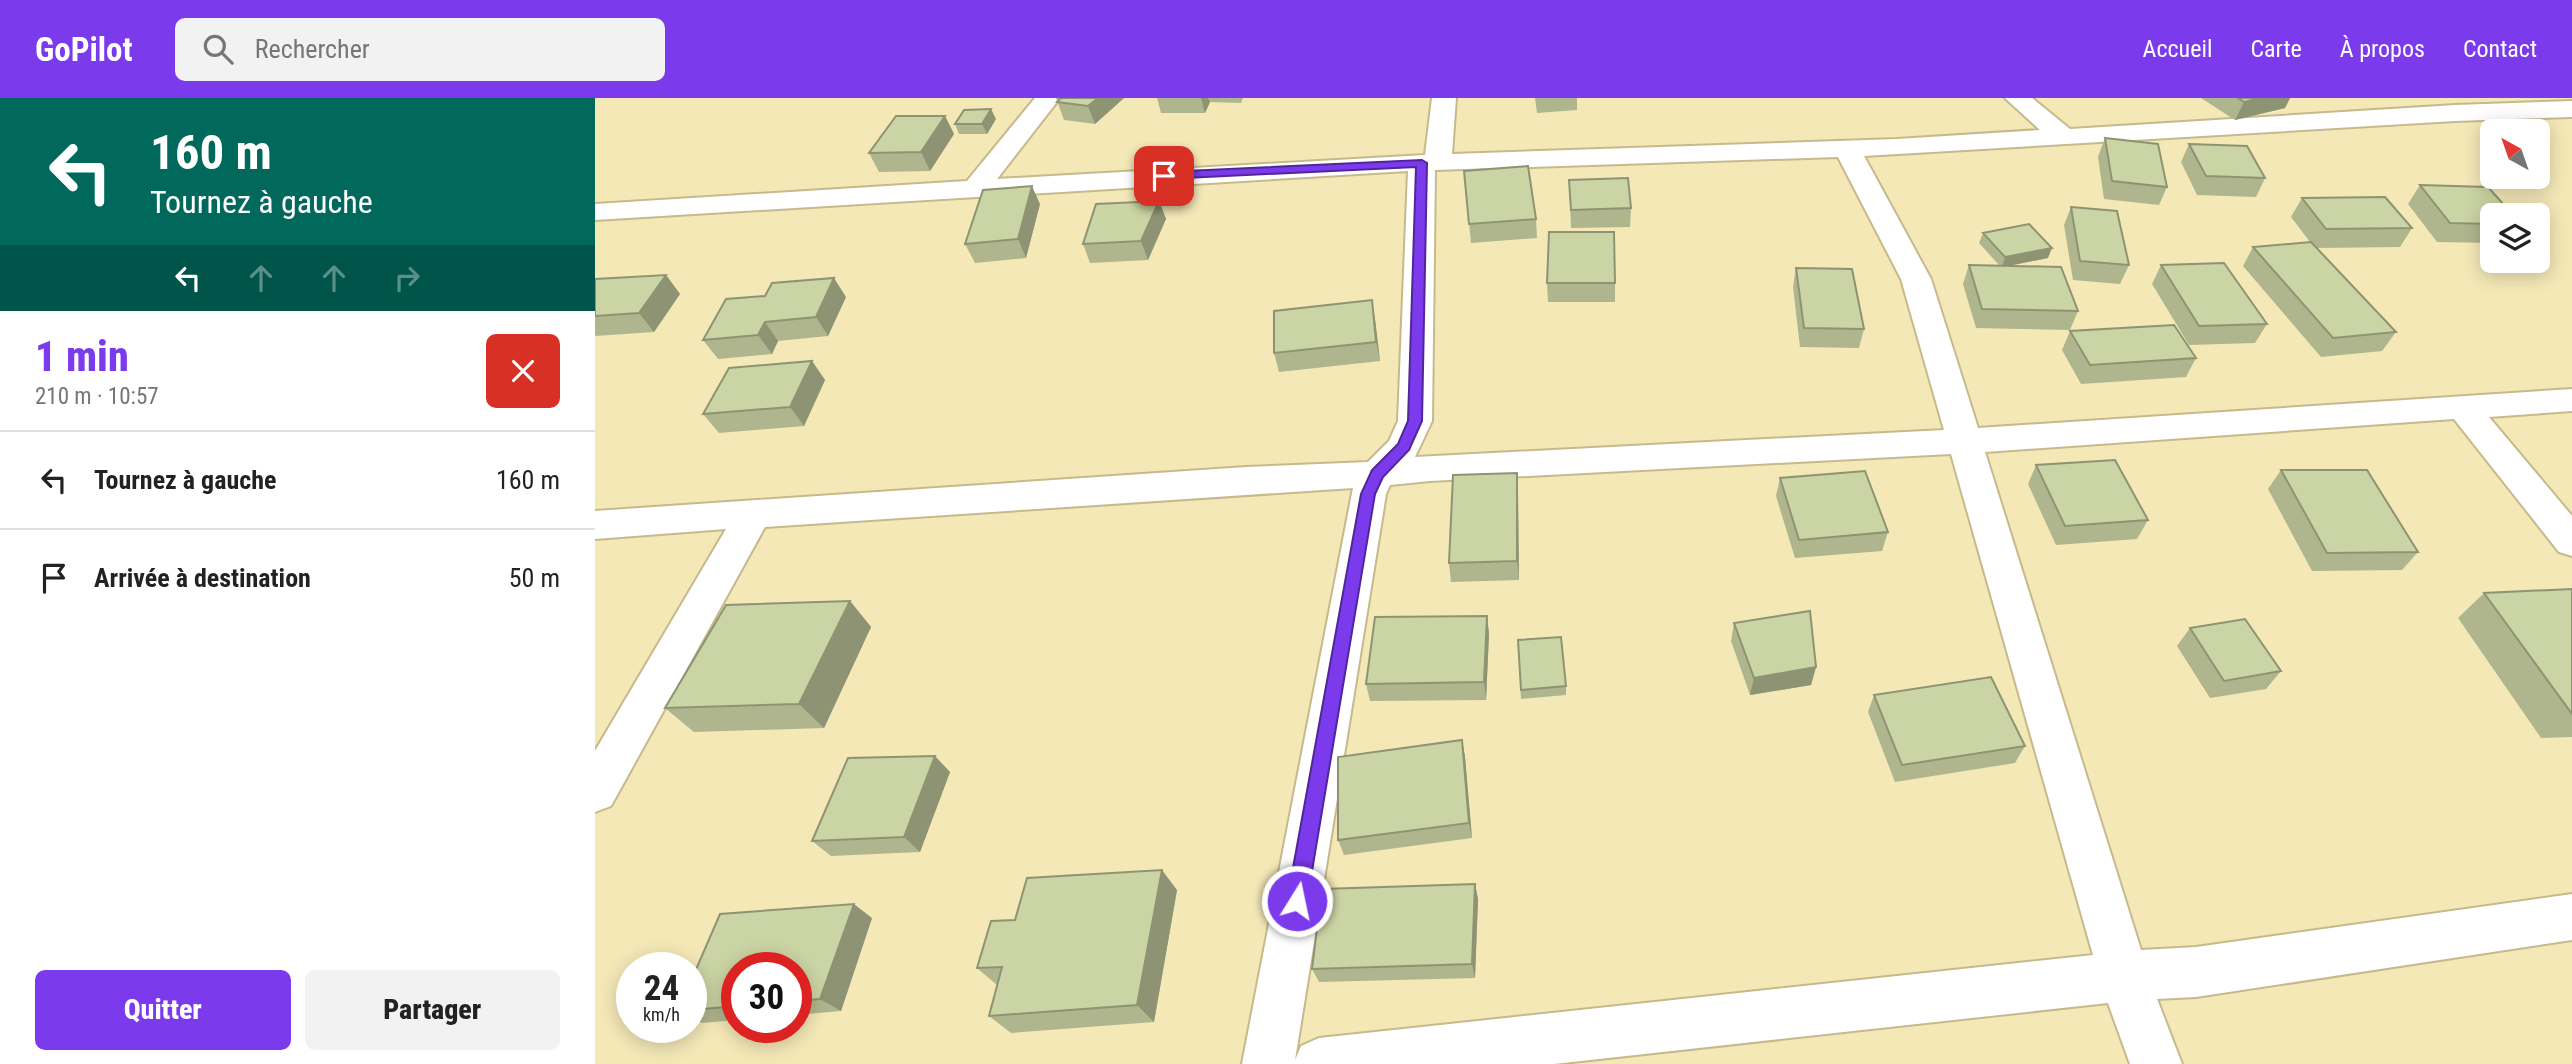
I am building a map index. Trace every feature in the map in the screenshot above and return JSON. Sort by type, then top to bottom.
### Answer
[{"type":"street","points":[[977,186],[1048,98]]},
{"type":"street","points":[[1268,1064],[1368,494],[1377,474],[1404,447],[1415,421],[1430,163],[1444,98]]},
{"type":"street","points":[[2017,98],[2064,137]]},
{"type":"street","points":[[2383,98],[2417,116]]},
{"type":"street","points":[[595,212],[977,186],[1430,163],[1847,149],[2572,109]]},
{"type":"street","points":[[1847,149],[1916,279],[2125,976],[2155,1064]]},
{"type":"street","points":[[595,525],[1246,480],[1377,474],[1503,463],[1966,442],[2572,400]]},
{"type":"street","points":[[2462,407],[2572,541]]},
{"type":"street","points":[[595,792],[754,514]]},
{"type":"street","points":[[1319,1064],[2125,976],[2196,972],[2572,917]]},
{"type":"building","points":[[1061,98],[1098,98],[1088,106],[1057,102]]},
{"type":"building","points":[[2238,98],[2260,98],[2244,102]]},
{"type":"building","points":[[991,109],[982,124],[955,124],[964,110]]},
{"type":"building","points":[[896,116],[945,116],[921,152],[869,153]]},
{"type":"building","points":[[2105,138],[2158,144],[2167,187],[2112,181]]},
{"type":"building","points":[[2189,144],[2247,146],[2265,178],[2206,176]]},
{"type":"building","points":[[1528,166],[1536,219],[1469,224],[1464,171]]},
{"type":"building","points":[[1628,178],[1631,208],[1571,210],[1569,180]]},
{"type":"building","points":[[2420,185],[2480,187],[2480,189],[2490,189],[2502,203],[2480,203],[2480,224],[2450,223]]},
{"type":"building","points":[[1032,186],[1018,239],[965,244],[983,190]]},
{"type":"building","points":[[2385,197],[2412,228],[2326,229],[2302,198]]},
{"type":"building","points":[[1159,201],[1141,241],[1083,244],[1096,204]]},
{"type":"building","points":[[2071,207],[2117,211],[2129,265],[2080,261]]},
{"type":"building","points":[[2029,224],[2052,248],[2005,257],[1983,233]]},
{"type":"building","points":[[1549,232],[1614,232],[1615,283],[1547,283]]},
{"type":"building","points":[[2311,242],[2396,332],[2333,338],[2253,247]]},
{"type":"building","points":[[2224,263],[2267,324],[2199,326],[2161,265]]},
{"type":"building","points":[[1969,265],[2061,267],[2078,311],[1982,309]]},
{"type":"building","points":[[1796,268],[1852,269],[1864,329],[1804,328]]},
{"type":"building","points":[[666,275],[639,313],[595,316],[595,279]]},
{"type":"building","points":[[834,278],[816,317],[765,322],[758,335],[703,340],[726,299],[765,296],[772,283]]},
{"type":"building","points":[[1372,300],[1376,342],[1274,353],[1274,311]]},
{"type":"building","points":[[2174,325],[2196,358],[2090,365],[2070,331]]},
{"type":"building","points":[[812,361],[790,407],[703,414],[729,368]]},
{"type":"building","points":[[2115,460],[2148,520],[2065,526],[2036,465]]},
{"type":"building","points":[[2281,470],[2367,470],[2418,552],[2327,553]]},
{"type":"building","points":[[1865,471],[1888,532],[1799,540],[1780,478]]},
{"type":"building","points":[[1517,473],[1517,561],[1449,563],[1453,475]]},
{"type":"building","points":[[2572,589],[2572,714],[2484,593]]},
{"type":"building","points":[[850,601],[799,704],[665,708],[726,605]]},
{"type":"building","points":[[1810,611],[1816,667],[1754,678],[1734,623]]},
{"type":"building","points":[[1487,616],[1484,682],[1366,684],[1375,617]]},
{"type":"building","points":[[2245,619],[2281,671],[2224,681],[2190,628]]},
{"type":"building","points":[[1561,637],[1566,686],[1521,690],[1518,640]]},
{"type":"building","points":[[1991,677],[2025,746],[1902,765],[1874,695]]},
{"type":"building","points":[[1462,740],[1469,823],[1338,840],[1338,757]]},
{"type":"building","points":[[935,756],[904,837],[812,841],[848,758]]},
{"type":"building","points":[[1162,870],[1137,1005],[989,1016],[1002,967],[977,968],[991,921],[1015,920],[1027,878]]},
{"type":"building","points":[[1475,884],[1472,964],[1312,969],[1322,889]]},
{"type":"building","points":[[854,904],[820,999],[812,1000],[812,952],[721,952],[721,1007],[707,1009],[707,952],[704,952],[720,914]]},
{"type":"route","points":[[1164,176],[1422,163],[1415,421],[1404,447],[1377,474],[1368,494],[1297,901]]}]
